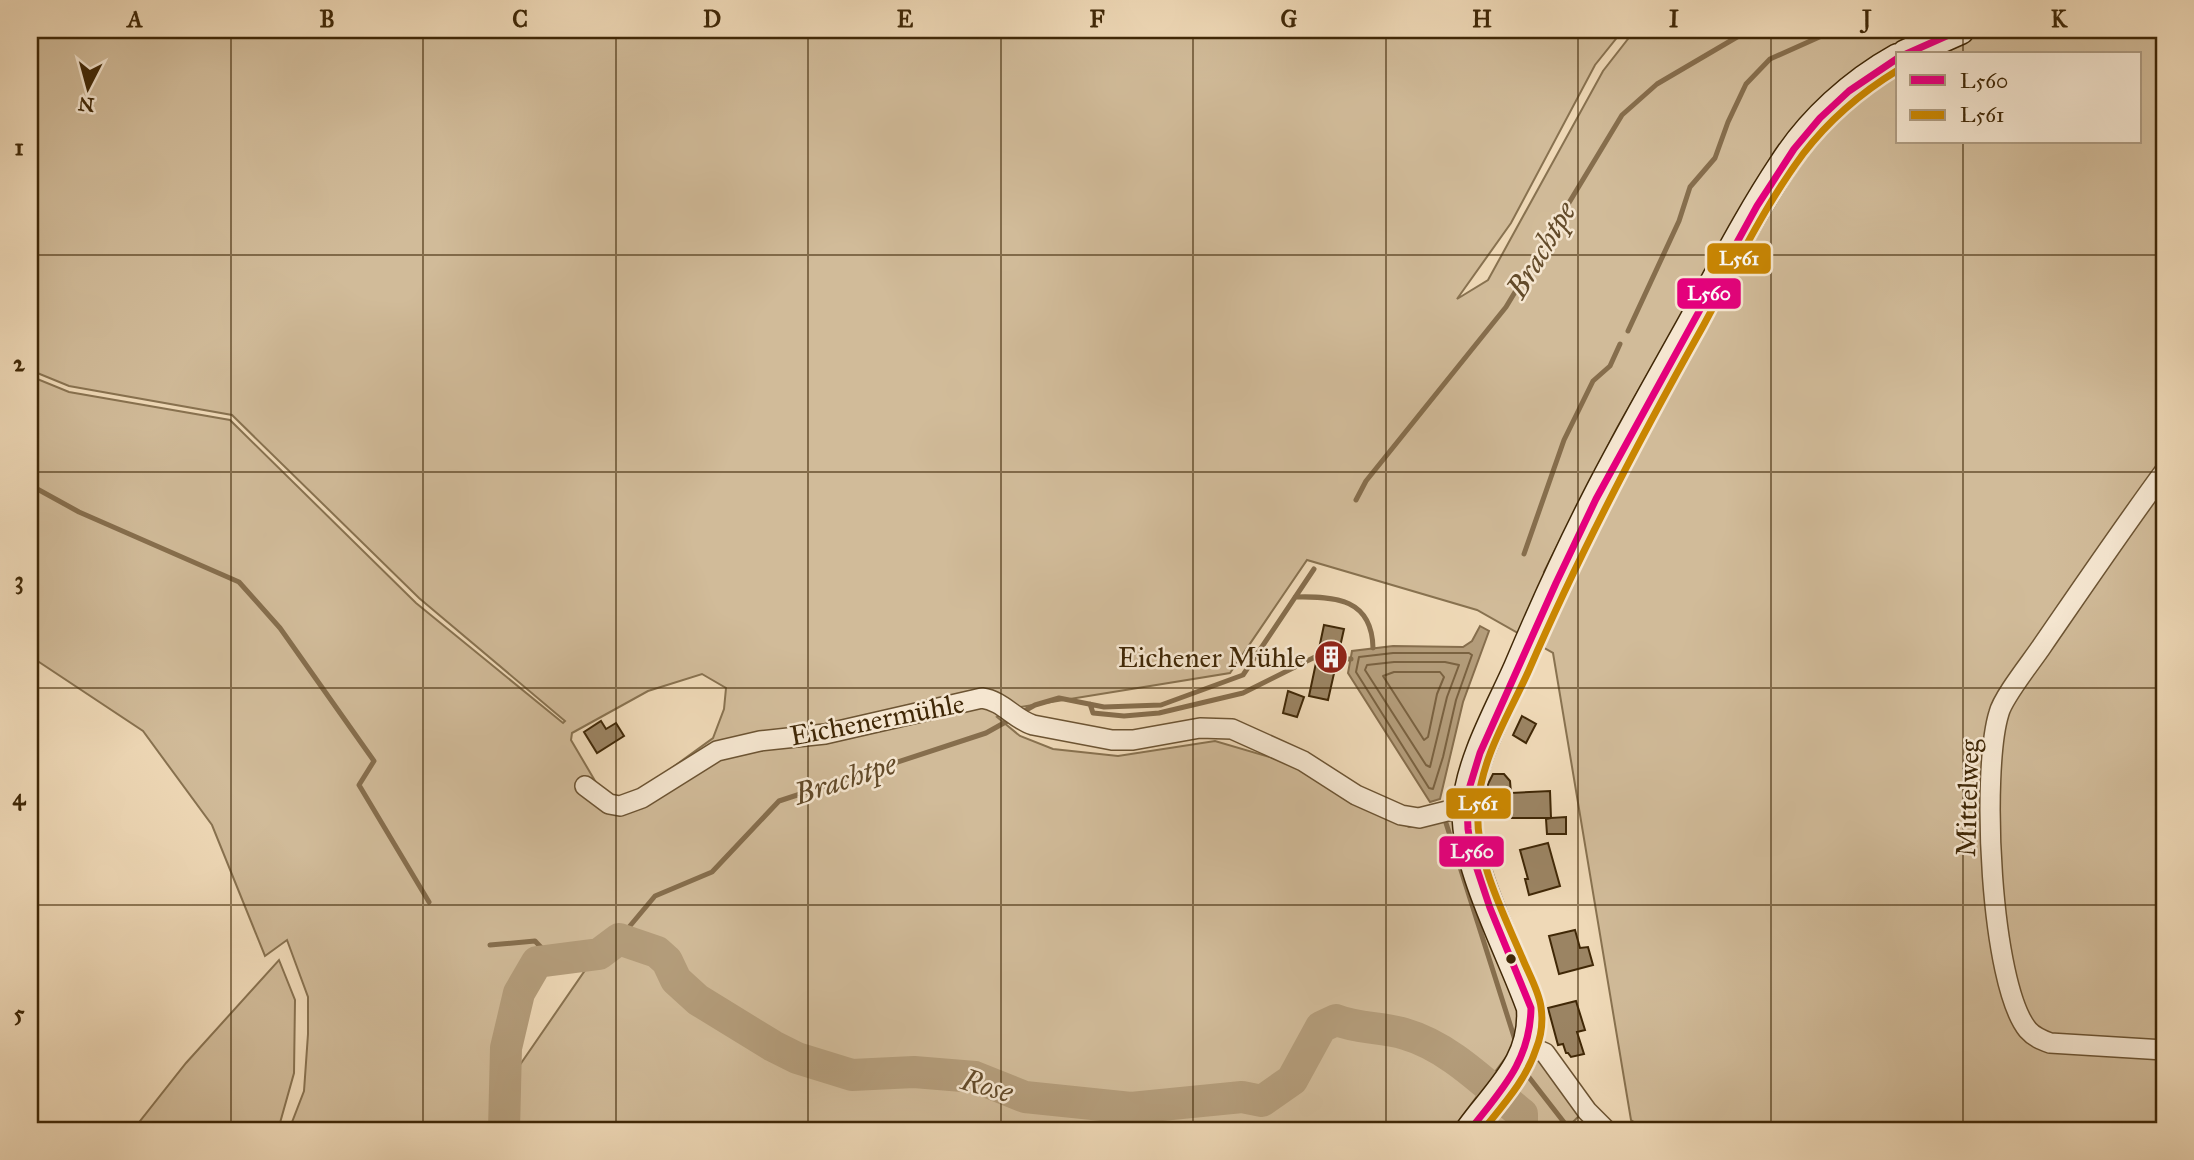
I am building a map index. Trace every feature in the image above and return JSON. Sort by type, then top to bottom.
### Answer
[{"type":"main road","points":[[1910,52],[1960,30]]},
{"type":"main road","points":[[1475,1124],[1520,1064],[1529,1046],[1532,1025],[1531,1008],[1489,904],[1468,829],[1467,806],[1473,776],[1485,745],[1595,500],[1783,164],[1816,123],[1841,99],[1864,79],[1896,59]]},
{"type":"street","name":"Mittelweg","points":[[2164,472],[1999,711],[1989,777],[1997,934],[2017,1013],[2029,1032],[2050,1043],[2164,1050]]},
{"type":"street","name":"Eichenermühle","points":[[585,786],[609,804],[620,806],[631,803],[717,751],[760,741],[825,734],[975,699],[989,699],[1021,721],[1048,729],[1112,740],[1133,740],[1200,728],[1232,729],[1303,761],[1356,795],[1401,815],[1419,818],[1467,806]]},
{"type":"street","points":[[1529,1046],[1545,1054],[1587,1111],[1606,1130]]},
{"type":"shaded area","points":[[30,30],[1623,30],[1595,65],[1511,223],[1457,299],[1488,280],[1603,71],[1635,30],[1930,30],[1861,73],[1773,154],[1617,428],[1544,572],[1557,580],[1727,265],[1822,126],[1896,69],[1896,144],[2142,144],[2142,52],[1930,52],[1979,30],[2164,30],[2164,1130],[1645,1130],[1631,1120],[1553,653],[1477,610],[1307,560],[1230,673],[1015,708],[997,717],[1020,736],[1053,749],[1118,756],[1215,741],[1300,766],[1350,798],[1409,827],[1454,820],[1516,1002],[1521,1028],[1509,1053],[1452,1130],[289,1130],[304,1091],[308,997],[287,940],[265,956],[212,825],[143,731],[30,656],[30,376],[69,392],[230,420],[416,603],[563,723],[565,721],[419,598],[232,415],[69,386],[30,370]],"holes":[[[702,674],[726,688],[724,709],[713,738],[636,794],[616,800],[601,791],[571,740],[572,733],[648,691]],[[601,947],[515,1072],[536,959]]]},
{"type":"shaded area","points":[[279,960],[295,1000],[294,1073],[278,1130],[133,1130],[186,1063]]},
{"type":"shaded area","points":[[1530,1058],[1540,1061],[1580,1115],[1570,1125],[1573,1130],[1478,1130]]},
{"type":"water","points":[[1480,626],[1489,631],[1463,702],[1440,799],[1430,802],[1348,673],[1352,651],[1393,646],[1463,647],[1472,641]]},
{"type":"building","name":"Eichener Mühle","points":[[1324,625],[1344,629],[1328,700],[1309,696]]},
{"type":"building","points":[[1288,691],[1304,697],[1297,717],[1283,713]]},
{"type":"building","points":[[1522,716],[1536,724],[1526,743],[1513,735]]},
{"type":"building","points":[[601,721],[606,729],[616,723],[624,736],[597,753],[584,732]]},
{"type":"building","points":[[1493,774],[1504,774],[1510,781],[1511,793],[1550,791],[1551,818],[1488,818],[1488,784]]},
{"type":"building","points":[[1566,817],[1566,834],[1547,834],[1546,819]]},
{"type":"building","points":[[1548,843],[1560,886],[1529,895],[1525,879],[1528,879],[1520,850]]},
{"type":"building","points":[[1575,930],[1580,948],[1588,947],[1593,965],[1559,974],[1549,936]]},
{"type":"building","points":[[1576,1001],[1585,1030],[1577,1032],[1584,1054],[1571,1057],[1566,1053],[1563,1044],[1558,1045],[1548,1008]]},
{"type":"waterway","name":"Brachtpe","points":[[1356,500],[1366,481],[1506,307],[1622,115],[1657,84],[1749,30]]},
{"type":"waterway","points":[[1628,331],[1679,221],[1690,187],[1715,158],[1746,84],[1770,59],[1835,30]]},
{"type":"waterway","points":[[1524,554],[1564,440],[1593,381],[1610,366],[1620,344]]},
{"type":"waterway","points":[[30,485],[79,512],[239,582],[280,628],[374,761],[359,785],[429,902]]},
{"type":"waterway","name":"Brachtpe","points":[[1019,714],[1035,705],[1059,698],[1104,707],[1161,705],[1243,675],[1314,569]]},
{"type":"waterway","points":[[1295,597],[1337,600],[1359,610],[1371,632],[1373,648]]},
{"type":"waterway","points":[[1090,704],[1093,713],[1124,716],[1159,713],[1243,693],[1317,656]]},
{"type":"waterway","points":[[1345,659],[1351,659]]},
{"type":"waterway","name":"Brachtpe","points":[[619,939],[655,896],[712,872],[779,801],[986,733],[1011,719]]},
{"type":"waterway","points":[[1446,823],[1516,1043]]},
{"type":"waterway","name":"Rose","points":[[504,1130],[506,1048],[519,993],[537,962],[599,954],[619,939],[657,952],[667,961],[676,980],[698,1000],[773,1046],[797,1058],[852,1075],[914,1072],[975,1077],[1025,1097],[1131,1108],[1242,1097],[1262,1101],[1292,1080],[1321,1027],[1336,1020],[1405,1034],[1437,1048],[1467,1068],[1522,1114],[1522,1130]]},
{"type":"waterway","points":[[490,945],[535,941],[553,960]]},
{"type":"waterway","points":[[1528,1076],[1570,1130]]},
{"type":"transit line","name":"L560","points":[[1910,52],[1960,30]]},
{"type":"transit line","name":"L560","points":[[1470,1130],[1512,1074],[1525,1044],[1531,1008],[1490,908],[1472,854],[1467,806],[1469,789],[1480,753],[1596,499],[1757,206],[1794,149],[1820,118],[1849,91],[1896,59]]},
{"type":"transit line","name":"L561","points":[[1483,1130],[1513,1092],[1532,1060],[1538,1044],[1542,1018],[1540,1001],[1492,886],[1481,846],[1478,806],[1490,753],[1611,497],[1762,217],[1803,154],[1835,118],[1859,97],[1896,71]]},
{"type":"place","name":"Eichener Mühle","points":[[1331,657]]}]
